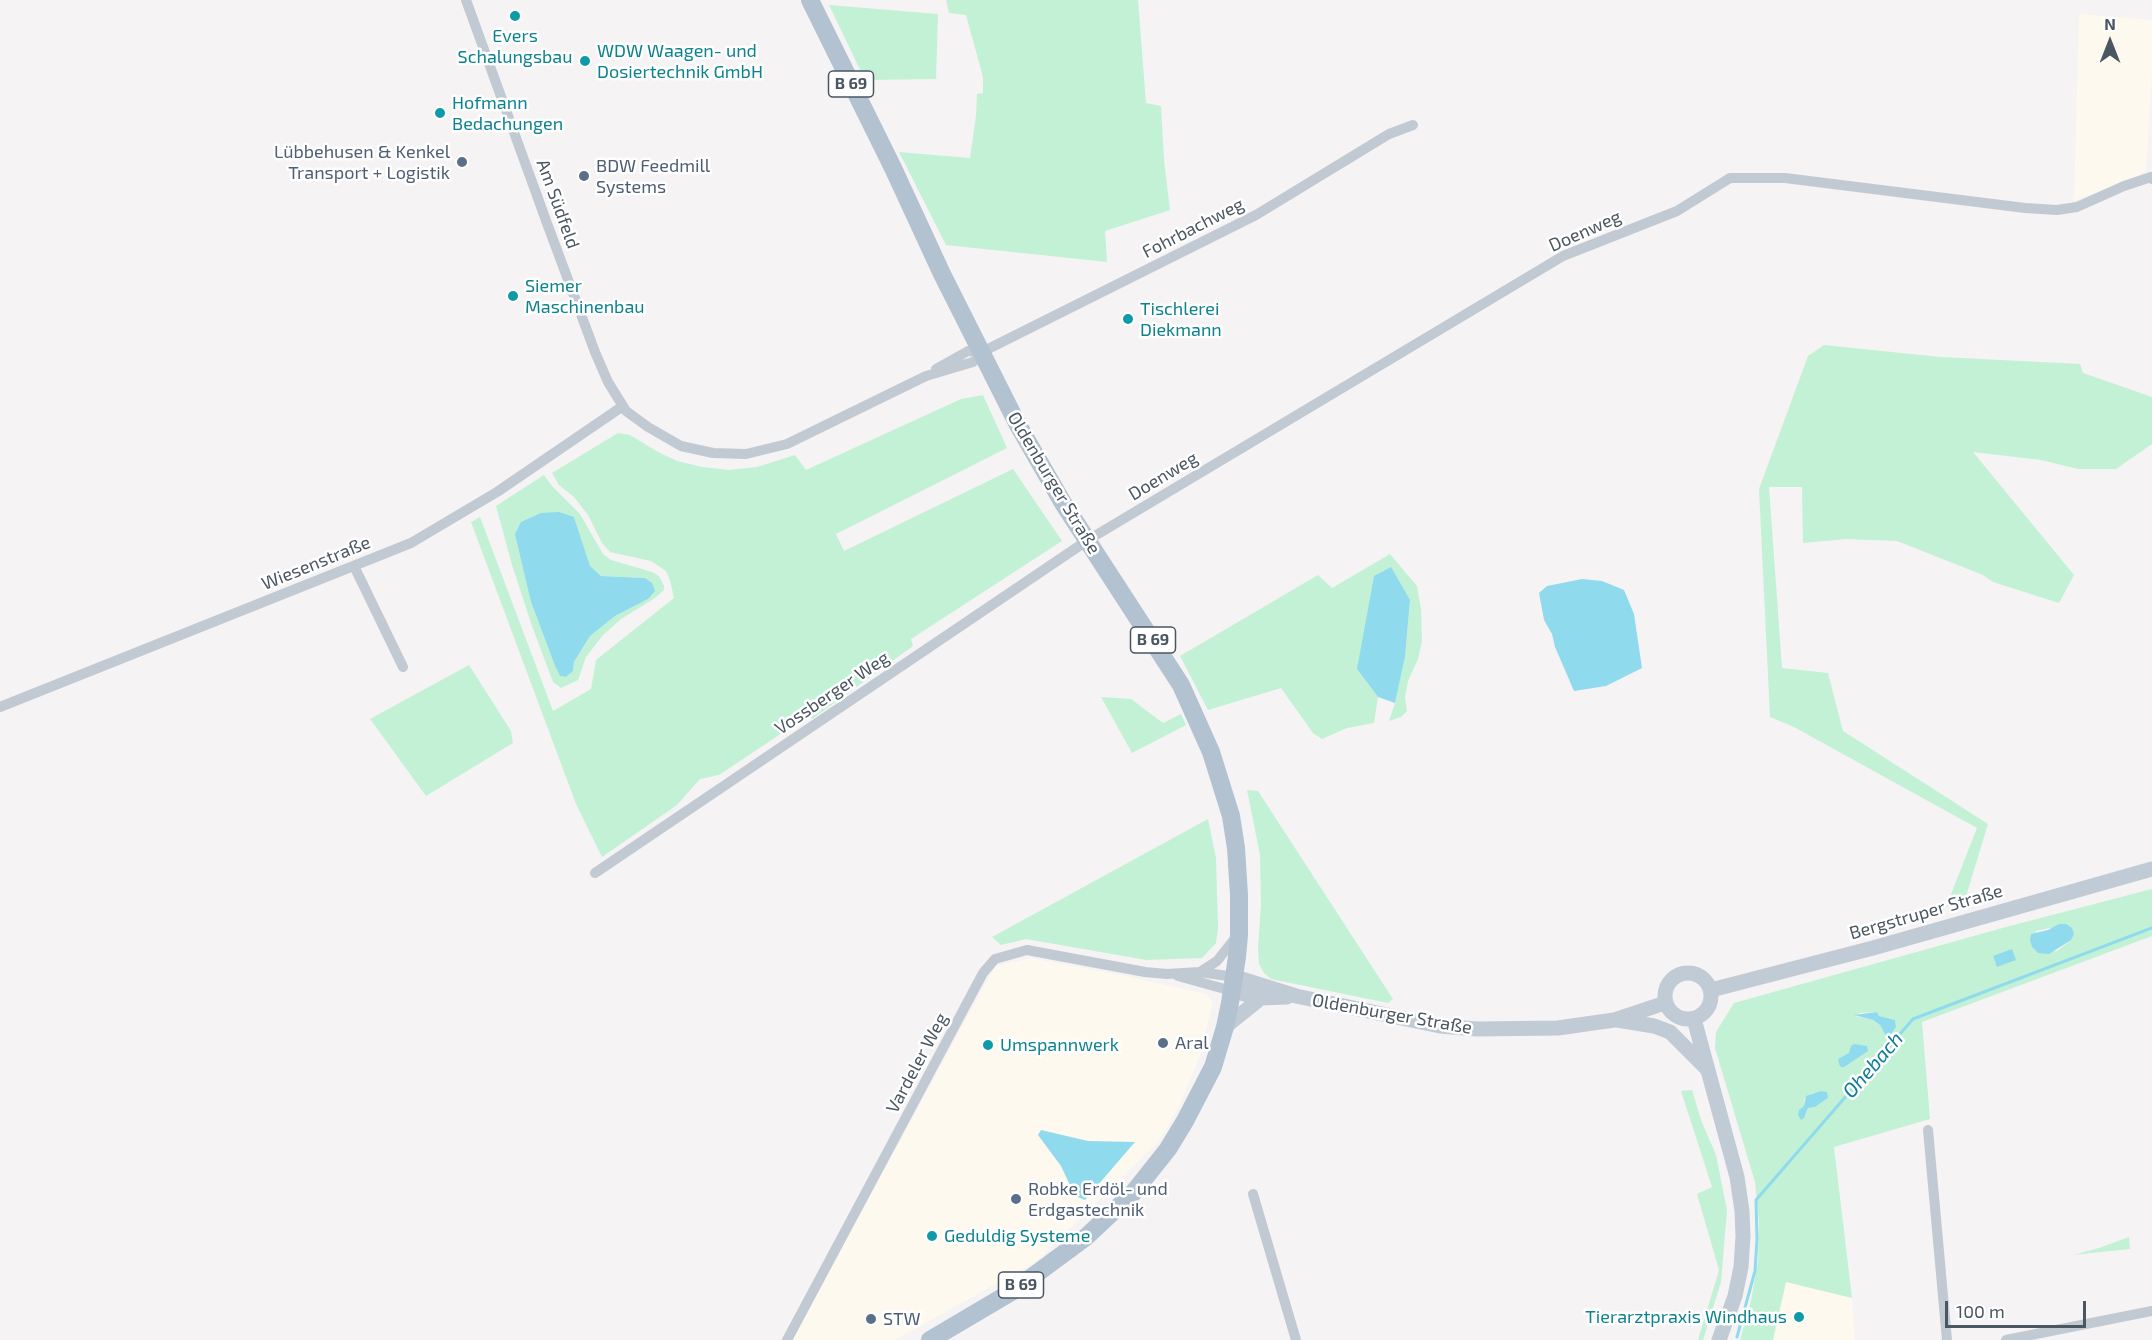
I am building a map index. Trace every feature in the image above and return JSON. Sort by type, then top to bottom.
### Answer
[{"type":"main road","name":"Oldenburger Straße","points":[[810,0],[1039,464],[1181,685],[1211,752],[1223,787],[1236,848],[1239,882],[1239,935],[1233,984]]},
{"type":"main road","name":"Bergstruper Straße","points":[[1711,990],[1873,948],[2152,870]]},
{"type":"main road","points":[[1689,973],[1703,978],[1711,990],[1710,1005],[1706,1011],[1694,1019],[1674,1015],[1665,1003],[1666,988],[1675,977],[1682,974],[1689,973]]},
{"type":"main road","name":"Oldenburger Straße","points":[[1233,984],[1440,1026],[1477,1029],[1558,1028],[1614,1020],[1665,1003]]},
{"type":"main road","name":"Oldenburger Straße","points":[[1233,984],[1261,998],[1296,996]]},
{"type":"main road","name":"B 69","points":[[930,1340],[1047,1267],[1086,1238],[1132,1193],[1168,1149],[1201,1094],[1213,1067],[1226,1027],[1233,984]]},
{"type":"main road","points":[[1226,1027],[1261,998]]},
{"type":"main road","points":[[1694,1019],[1737,1177],[1742,1211],[1741,1267],[1735,1296],[1719,1340]]},
{"type":"main road","points":[[1614,1020],[1654,1026],[1670,1032],[1707,1069]]},
{"type":"street","name":"Am Südfeld","points":[[466,0],[595,352],[608,381],[623,406],[648,427],[681,446],[713,453],[746,454],[787,444],[927,376],[973,362],[982,352]]},
{"type":"street","name":"Fohrbachweg","points":[[982,352],[1256,215],[1389,134],[1413,125]]},
{"type":"street","name":"Doenweg","points":[[1088,540],[1563,256],[1677,211],[1730,178],[1785,178],[2057,210],[2077,207],[2151,178]]},
{"type":"street","name":"Wiesenstraße","points":[[0,707],[411,543],[465,512],[543,462],[623,406]]},
{"type":"street","name":"Vossberger Weg","points":[[595,873],[1088,540]]},
{"type":"street","points":[[354,566],[403,667]]},
{"type":"street","points":[[1200,972],[1217,961],[1239,935]]},
{"type":"street","name":"Vardeler Weg","points":[[787,1340],[983,973],[995,959],[1027,950],[1145,972],[1233,984]]},
{"type":"street","name":"Vardeler Weg","points":[[1167,974],[1200,972],[1233,984]]},
{"type":"street","points":[[1928,1130],[1947,1340]]},
{"type":"street","points":[[1253,1194],[1296,1340]]},
{"type":"street","points":[[2007,1340],[2152,1311]]},
{"type":"shaded area","points":[[2079,14],[2152,20],[2152,71],[2146,171],[2074,201]]},
{"type":"shaded area","points":[[1031,958],[1131,977],[1206,994],[1210,998],[1213,1003],[1199,1058],[1179,1107],[1158,1142],[1037,1261],[895,1340],[792,1340],[995,966]]},
{"type":"shaded area","points":[[1786,1282],[1852,1298],[1855,1340],[1773,1340]]},
{"type":"green space","points":[[946,0],[1138,0],[1146,103],[1161,106],[1170,210],[1105,231],[1107,262],[946,245],[899,152],[970,158],[977,94],[983,93],[983,77],[966,15],[949,13]]},
{"type":"green space","points":[[829,5],[938,14],[936,79],[865,80]]},
{"type":"green space","points":[[1824,345],[1940,357],[2080,364],[2083,373],[2152,397],[2152,444],[2116,469],[2078,469],[2041,460],[1973,452],[2074,575],[2059,603],[1993,582],[1983,575],[1897,541],[1846,539],[1803,543],[1802,487],[1769,487],[1782,668],[1828,673],[1843,731],[1988,824],[1964,903],[1946,907],[1977,828],[1794,727],[1770,717],[1759,489],[1808,356]]},
{"type":"green space","points":[[983,395],[1007,448],[836,534],[844,551],[1013,469],[1062,541],[911,639],[913,646],[812,719],[809,715],[719,775],[700,779],[677,805],[602,857],[576,804],[471,522],[480,517],[553,711],[591,689],[596,660],[674,598],[666,571],[651,561],[610,552],[602,543],[588,515],[574,497],[559,485],[552,473],[618,433],[630,435],[677,461],[702,467],[729,470],[757,467],[795,455],[806,470],[961,399]]},
{"type":"green space","points":[[544,475],[580,514],[603,554],[611,560],[652,572],[659,576],[664,586],[664,590],[655,598],[621,619],[603,635],[586,657],[578,680],[561,688],[553,682],[532,626],[496,506]],"holes":[[[574,517],[590,567],[601,576],[645,578],[648,599],[615,616],[590,636],[574,662],[573,671],[566,677],[560,676],[531,602],[525,570]]]},
{"type":"green space","points":[[1390,554],[1417,586],[1421,609],[1422,641],[1418,659],[1408,681],[1405,698],[1407,711],[1401,717],[1389,721],[1405,657],[1410,600],[1357,669],[1378,697],[1374,723],[1347,728],[1322,739],[1313,733],[1281,688],[1208,710],[1180,656],[1318,575],[1332,588]]},
{"type":"green space","points":[[469,665],[511,731],[513,743],[426,796],[370,719]]},
{"type":"green space","points":[[1101,697],[1131,699],[1163,723],[1181,714],[1186,725],[1132,753]]},
{"type":"green space","points":[[1247,790],[1258,791],[1393,999],[1388,1003],[1271,979],[1264,973],[1259,964],[1258,948],[1261,905],[1260,855]]},
{"type":"green space","points":[[1208,819],[1216,858],[1218,928],[1216,943],[1202,958],[1146,960],[1026,939],[1001,945],[992,937]]},
{"type":"green space","points":[[2152,889],[2152,936],[1922,1022],[1930,1119],[1834,1147],[1852,1298],[1786,1282],[1773,1340],[1740,1340],[1751,1301],[1758,1260],[1759,1223],[1755,1182],[1715,1048],[1716,1032],[1734,1003]],"holes":[[[2055,927],[2071,940],[2057,951],[2038,953],[2032,947],[2036,931]],[[1876,1012],[1879,1016],[1895,1020],[1896,1027],[1890,1036],[1886,1036],[1880,1025],[1873,1020],[1855,1016],[1860,1013]],[[1813,1093],[1828,1098],[1815,1107],[1808,1108],[1806,1114],[1804,1099]]]},
{"type":"green space","points":[[1692,1090],[1701,1120],[1716,1155],[1727,1210],[1721,1282],[1703,1340],[1698,1340],[1719,1270],[1697,1194],[1712,1187],[1681,1091]]},
{"type":"green space","points":[[2129,1237],[2130,1249],[2073,1255],[2099,1248]]},
{"type":"water","points":[[559,512],[574,517],[590,566],[601,576],[645,578],[652,583],[655,591],[648,599],[615,616],[590,636],[574,662],[573,671],[566,677],[560,676],[555,666],[531,602],[515,534],[521,522],[541,513]]},
{"type":"water","points":[[1391,567],[1410,600],[1405,657],[1395,703],[1378,697],[1357,669],[1374,576]]},
{"type":"water","points":[[1582,579],[1602,581],[1624,590],[1634,614],[1642,668],[1606,686],[1574,691],[1555,647],[1552,634],[1544,620],[1539,593],[1547,586]]},
{"type":"water","points":[[2059,924],[2066,924],[2072,928],[2074,934],[2071,940],[2049,954],[2038,953],[2032,947],[2031,934],[2048,930]]},
{"type":"water","points":[[2012,949],[2016,960],[1997,967],[1993,956]]},
{"type":"water","points":[[1877,1012],[1879,1016],[1895,1020],[1896,1027],[1890,1036],[1886,1036],[1880,1025],[1873,1020],[1854,1015]]},
{"type":"water","points":[[1854,1044],[1867,1046],[1868,1051],[1841,1067],[1838,1059],[1849,1053]]},
{"type":"water","points":[[1821,1091],[1827,1092],[1828,1098],[1815,1107],[1808,1108],[1801,1120],[1798,1115],[1799,1110],[1804,1106],[1806,1096]]},
{"type":"water","points":[[1041,1130],[1088,1141],[1135,1142],[1085,1200],[1075,1196],[1061,1166],[1038,1135]]},
{"type":"waterway","name":"Ohebach","points":[[1737,1337],[1755,1271],[1756,1200],[1913,1019],[2152,928]]},
{"type":"place","name":"Evers Schalungsbau","points":[[515,16]]},
{"type":"place","name":"WDW Waagen- und Dosiertechnik GmbH","points":[[585,61]]},
{"type":"place","name":"Hofmann Bedachungen","points":[[440,113]]},
{"type":"place","name":"Lübbehusen & Kenkel Transport + Logistik","points":[[462,162]]},
{"type":"place","name":"BDW Feedmill Systems","points":[[584,176]]},
{"type":"place","name":"Siemer Maschinenbau","points":[[513,296]]},
{"type":"place","name":"Tischlerei Diekmann","points":[[1128,319]]},
{"type":"place","name":"Aral","points":[[1163,1043]]},
{"type":"place","name":"Umspannwerk","points":[[988,1045]]},
{"type":"place","name":"Robke Erdöl- und Erdgastechnik","points":[[1016,1199]]},
{"type":"place","name":"Geduldig Systeme","points":[[932,1236]]},
{"type":"place","name":"Tierarztpraxis Windhaus","points":[[1799,1317]]},
{"type":"place","name":"STW","points":[[871,1319]]}]
